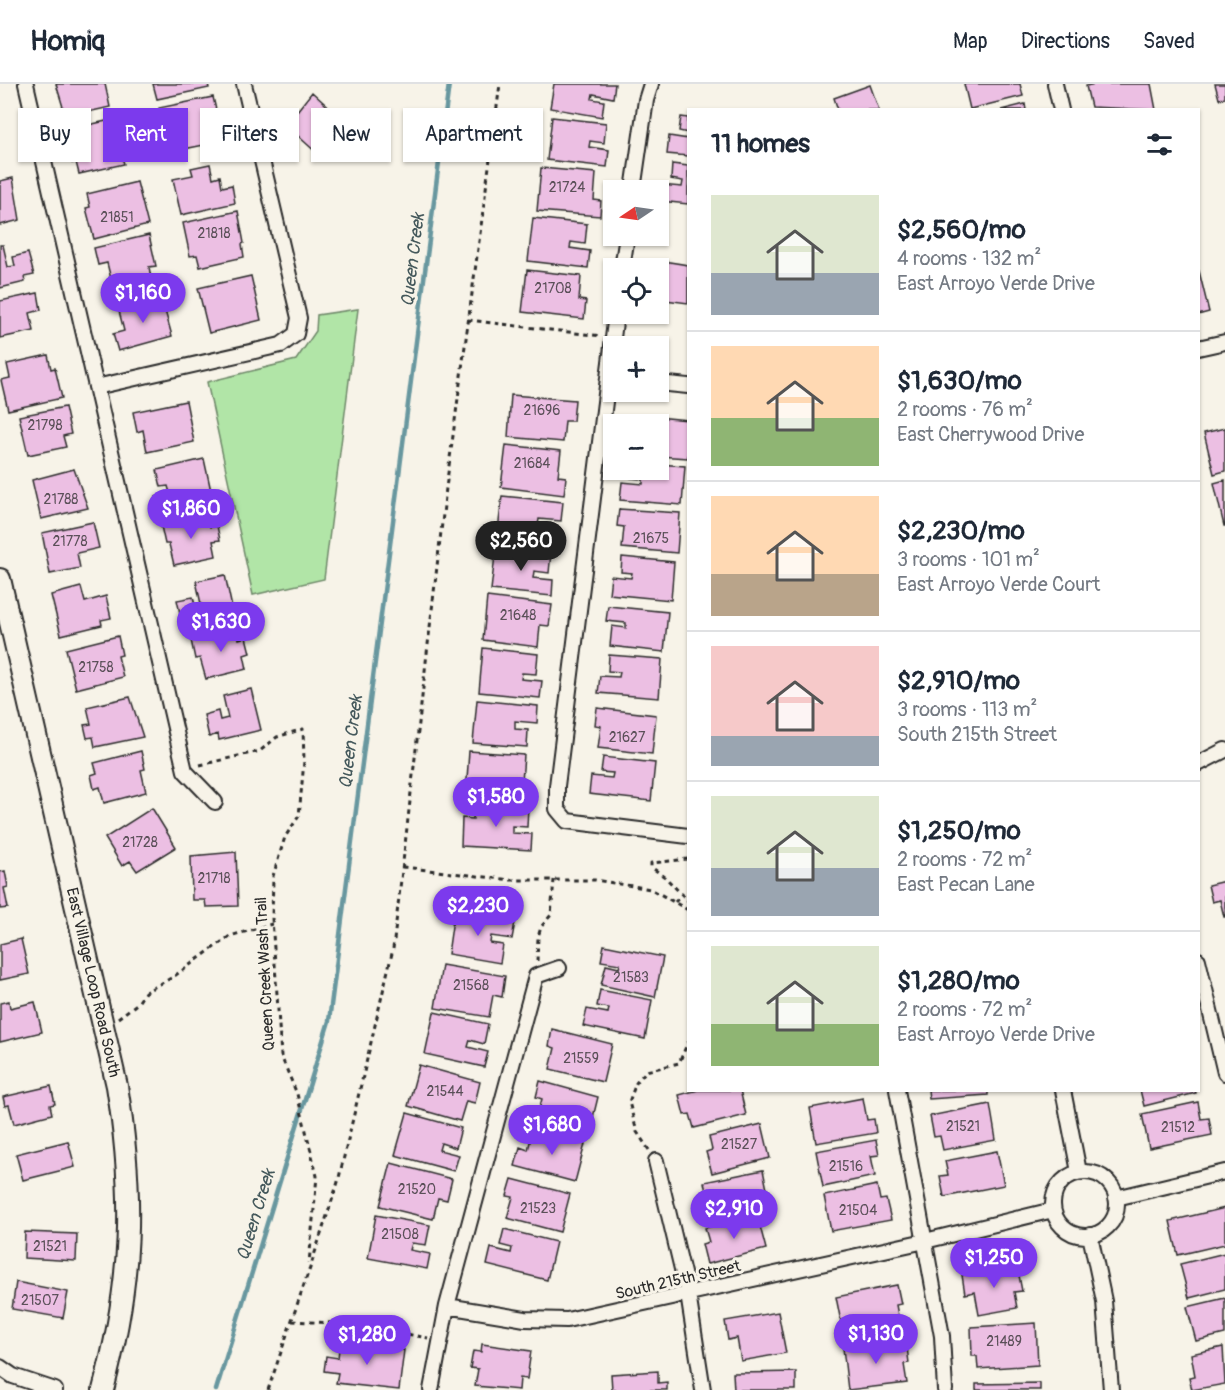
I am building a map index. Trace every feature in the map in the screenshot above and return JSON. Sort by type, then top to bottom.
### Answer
[{"type":"street","points":[[26,84],[185,771],[215,802]]},
{"type":"street","points":[[96,387],[281,345],[296,334],[299,318],[244,84]]},
{"type":"street","points":[[634,180],[646,100],[651,84]]},
{"type":"street","points":[[1055,84],[1061,108]]},
{"type":"street","points":[[1200,348],[1225,342]]},
{"type":"street","points":[[669,384],[687,386]]},
{"type":"street","points":[[607,402],[557,786],[557,809],[567,821],[687,836]]},
{"type":"street","name":"East Village Loop Road South","points":[[0,579],[103,1026],[127,1149],[130,1208],[127,1270],[116,1342],[103,1390]]},
{"type":"street","points":[[1200,763],[1225,750]]},
{"type":"street","points":[[431,1390],[438,1340],[536,976],[559,968]]},
{"type":"street","points":[[1200,968],[1225,1073]]},
{"type":"street","points":[[897,1092],[942,1336],[945,1390]]},
{"type":"street","points":[[1063,1092],[1079,1172]]},
{"type":"street","points":[[656,1161],[688,1294],[703,1390]]},
{"type":"street","points":[[1079,1172],[1089,1172],[1107,1180],[1116,1198],[1116,1208],[1108,1226],[1090,1235],[1080,1235],[1063,1227],[1053,1210],[1056,1190],[1069,1175],[1079,1172]]},
{"type":"street","points":[[1116,1198],[1225,1172]]},
{"type":"street","name":"South 215th Street","points":[[447,1306],[525,1319],[567,1320],[925,1242],[1053,1210]]},
{"type":"street","points":[[1090,1235],[1104,1301],[1111,1390]]},
{"type":"street","points":[[0,1367],[13,1376],[55,1390]]},
{"type":"path","points":[[309,1271],[338,1182],[393,949],[446,488],[500,84]]},
{"type":"path","points":[[468,320],[604,336]]},
{"type":"path","name":"Queen Creek Wash Trail","points":[[185,771],[208,762],[260,751],[277,737],[303,729],[304,761],[299,816],[285,837],[273,876],[272,924],[281,1056],[297,1094],[317,1176],[309,1271],[268,1390]]},
{"type":"path","points":[[687,859],[651,863],[651,867],[683,893],[687,899]]},
{"type":"path","points":[[402,867],[511,880],[595,880],[651,889],[687,909]]},
{"type":"path","points":[[536,976],[538,936],[541,927],[551,915],[554,880]]},
{"type":"path","points":[[675,902],[683,893]]},
{"type":"path","points":[[103,1026],[126,1014],[138,1003],[144,992],[173,977],[230,936],[272,924]]},
{"type":"path","points":[[656,1161],[637,1132],[629,1102],[636,1083],[646,1071],[679,1063],[687,1044]]},
{"type":"path","points":[[291,1320],[352,1324],[438,1340]]},
{"type":"green space","points":[[358,309],[324,579],[253,595],[207,382],[296,360],[316,331],[317,315]]},
{"type":"building","points":[[56,84],[105,84],[110,107],[91,111],[91,108],[63,108]]},
{"type":"building","points":[[153,84],[208,84],[209,88],[157,99]]},
{"type":"building","points":[[554,84],[615,84],[613,98],[593,94],[592,99],[604,101],[602,117],[550,108]]},
{"type":"building","points":[[964,84],[1020,84],[1023,96],[970,108]]},
{"type":"building","points":[[1151,84],[1156,108],[1091,107],[1086,86]]},
{"type":"building","points":[[1215,84],[1225,84],[1225,98],[1219,99]]},
{"type":"building","points":[[870,85],[878,108],[837,108],[834,98]]},
{"type":"building","points":[[312,92],[330,108],[311,108],[311,148],[299,137],[299,108]]},
{"type":"building","points":[[213,97],[216,108],[200,108],[200,146],[188,148],[188,108],[159,108]]},
{"type":"building","points":[[1025,104],[1026,108],[1009,108]]},
{"type":"building","points":[[552,117],[606,123],[604,143],[590,141],[589,147],[609,150],[607,167],[547,160]]},
{"type":"building","points":[[681,117],[687,118],[687,133],[679,131]]},
{"type":"building","points":[[103,122],[103,162],[123,162],[124,164],[79,174],[76,162],[91,162],[91,124]]},
{"type":"building","points":[[669,136],[687,139],[687,156],[667,154]]},
{"type":"building","points":[[210,164],[213,178],[220,176],[222,187],[232,185],[235,203],[181,215],[173,179],[193,175],[191,168]]},
{"type":"building","points":[[672,164],[687,166],[687,204],[669,202],[669,186],[682,187],[683,181],[671,179]]},
{"type":"building","points":[[541,168],[596,173],[594,200],[601,201],[600,216],[537,211]]},
{"type":"building","points":[[13,178],[20,220],[0,225],[0,181]]},
{"type":"building","points":[[137,182],[148,225],[94,239],[86,208],[90,207],[87,194]]},
{"type":"building","points":[[238,211],[244,243],[242,244],[244,257],[200,267],[197,255],[190,256],[183,223]]},
{"type":"building","points":[[533,218],[587,224],[585,244],[571,242],[570,248],[590,251],[588,268],[528,261]]},
{"type":"building","points":[[149,235],[156,266],[149,267],[151,278],[113,287],[107,263],[98,265],[94,248]]},
{"type":"building","points":[[0,245],[3,245],[8,267],[15,266],[13,257],[28,253],[34,275],[24,277],[25,282],[0,288]]},
{"type":"building","points":[[669,262],[687,265],[687,303],[669,300]]},
{"type":"building","points":[[527,270],[581,276],[579,300],[586,301],[584,319],[522,312]]},
{"type":"building","points":[[1200,275],[1209,312],[1200,314]]},
{"type":"building","points":[[251,276],[261,320],[209,333],[198,288]]},
{"type":"building","points":[[38,293],[41,310],[30,313],[34,331],[0,338],[0,301]]},
{"type":"building","points":[[161,296],[172,336],[118,351],[113,334],[124,331],[118,307]]},
{"type":"building","points":[[48,355],[51,369],[55,368],[62,398],[8,410],[1,380],[10,378],[7,364]]},
{"type":"building","points":[[511,395],[575,400],[573,421],[565,421],[563,442],[508,437]]},
{"type":"building","points":[[186,401],[194,442],[147,452],[143,430],[137,432],[133,412]]},
{"type":"building","points":[[65,407],[71,434],[63,436],[66,447],[28,455],[19,416]]},
{"type":"building","points":[[669,418],[687,420],[687,458],[669,457]]},
{"type":"building","points":[[1225,428],[1225,471],[1214,474],[1204,433]]},
{"type":"building","points":[[506,445],[561,451],[558,476],[566,477],[564,495],[501,487]]},
{"type":"building","points":[[204,459],[213,500],[160,513],[156,497],[170,493],[168,486],[161,487],[157,470]]},
{"type":"building","points":[[669,465],[685,466],[682,505],[620,500],[622,482],[643,484],[643,480],[669,480]]},
{"type":"building","points":[[74,469],[88,508],[41,519],[32,480]]},
{"type":"building","points":[[1225,480],[1225,526],[1224,526],[1214,483]]},
{"type":"building","points":[[502,496],[563,502],[561,521],[539,519],[538,525],[551,527],[550,544],[497,539]]},
{"type":"building","points":[[619,509],[680,513],[677,553],[622,548],[624,527],[617,526]]},
{"type":"building","points":[[208,516],[210,527],[217,526],[220,540],[213,541],[216,556],[174,565],[169,544],[165,544],[161,526]]},
{"type":"building","points":[[93,522],[99,548],[77,553],[80,568],[50,574],[42,533]]},
{"type":"building","points":[[496,547],[551,552],[549,573],[534,571],[533,578],[553,580],[552,596],[491,590]]},
{"type":"building","points":[[622,557],[674,562],[671,600],[609,594],[611,576],[631,578],[632,573],[621,572]]},
{"type":"building","points":[[225,575],[234,617],[193,625],[192,620],[182,622],[177,600],[193,597],[195,605],[201,604],[196,581]]},
{"type":"building","points":[[81,587],[85,602],[106,596],[111,618],[101,620],[102,625],[61,635],[51,595]]},
{"type":"building","points":[[487,597],[552,605],[549,626],[540,625],[538,647],[483,640]]},
{"type":"building","points":[[608,606],[668,612],[664,652],[610,646],[612,626],[626,628],[626,623],[606,621]]},
{"type":"building","points":[[237,628],[239,639],[246,637],[250,653],[244,655],[247,669],[206,679],[200,658],[195,659],[191,640]]},
{"type":"building","points":[[118,636],[122,655],[118,656],[123,677],[76,689],[66,649]]},
{"type":"building","points":[[483,648],[538,654],[536,674],[522,673],[521,679],[542,681],[540,698],[479,692]]},
{"type":"building","points":[[609,655],[662,659],[659,698],[598,693],[600,676],[619,677],[620,672],[608,671]]},
{"type":"building","points":[[251,689],[261,730],[219,740],[218,734],[209,737],[204,715],[218,711],[220,720],[228,718],[223,696]]},
{"type":"building","points":[[130,697],[143,737],[95,747],[93,737],[87,738],[84,725],[91,724],[87,707]]},
{"type":"building","points":[[477,700],[538,706],[537,723],[515,721],[515,729],[528,730],[527,747],[473,743]]},
{"type":"building","points":[[597,708],[656,715],[652,754],[598,748],[601,726],[595,725]]},
{"type":"building","points":[[141,751],[145,769],[141,770],[146,792],[104,803],[100,787],[94,789],[91,775],[97,773],[94,763]]},
{"type":"building","points":[[469,751],[524,755],[522,782],[529,782],[528,799],[466,794]]},
{"type":"building","points":[[603,757],[655,763],[651,801],[589,794],[591,776],[612,778],[613,773],[601,772]]},
{"type":"building","points":[[474,804],[528,807],[527,827],[512,826],[512,833],[532,834],[531,850],[461,846],[462,818],[473,819]]},
{"type":"building","points":[[152,808],[176,847],[137,871],[130,861],[122,866],[105,838]]},
{"type":"building","points":[[236,852],[238,906],[206,907],[205,900],[192,900],[191,856]]},
{"type":"building","points":[[5,871],[8,887],[4,888],[8,908],[0,909],[0,872]]},
{"type":"building","points":[[1225,881],[1224,917],[1220,900],[1212,902],[1208,885]]},
{"type":"building","points":[[454,912],[515,922],[512,939],[491,936],[490,943],[503,945],[500,963],[448,954]]},
{"type":"building","points":[[21,939],[29,974],[0,980],[0,944]]},
{"type":"building","points":[[604,945],[663,957],[655,997],[601,985],[606,965],[619,968],[620,964],[601,961]]},
{"type":"building","points":[[442,965],[505,976],[502,997],[493,995],[489,1017],[435,1008]]},
{"type":"building","points":[[600,990],[652,1000],[645,1039],[583,1026],[587,1009],[608,1013],[609,1008],[597,1006]]},
{"type":"building","points":[[9,1001],[10,1008],[35,1002],[42,1032],[0,1042],[0,1003]]},
{"type":"building","points":[[434,1012],[488,1024],[484,1044],[470,1040],[468,1047],[488,1052],[484,1067],[425,1054]]},
{"type":"building","points":[[552,1029],[612,1044],[603,1082],[550,1069],[555,1048],[549,1046]]},
{"type":"building","points":[[419,1065],[480,1082],[475,1103],[466,1101],[460,1121],[408,1106]]},
{"type":"building","points":[[540,1081],[598,1097],[589,1134],[536,1120],[542,1099],[536,1097]]},
{"type":"building","points":[[51,1086],[55,1104],[50,1105],[52,1114],[14,1124],[9,1105],[5,1106],[3,1097]]},
{"type":"building","points":[[690,1092],[740,1092],[746,1115],[694,1128],[690,1114],[684,1115],[679,1095]]},
{"type":"building","points":[[928,1092],[988,1092],[988,1095],[929,1099]]},
{"type":"building","points":[[1140,1092],[1196,1093],[1144,1106]]},
{"type":"building","points":[[863,1098],[867,1120],[874,1119],[876,1133],[816,1143],[810,1108]]},
{"type":"building","points":[[1198,1102],[1201,1119],[1209,1118],[1212,1135],[1149,1148],[1142,1114]]},
{"type":"building","points":[[990,1104],[996,1140],[943,1150],[940,1136],[934,1137],[930,1116]]},
{"type":"building","points":[[407,1113],[461,1128],[456,1148],[441,1143],[439,1150],[459,1155],[454,1171],[395,1155]]},
{"type":"building","points":[[762,1124],[770,1158],[712,1173],[706,1152],[712,1150],[709,1137]]},
{"type":"building","points":[[533,1130],[585,1144],[575,1182],[515,1166],[520,1147],[528,1150]]},
{"type":"building","points":[[876,1140],[879,1155],[871,1156],[875,1176],[823,1187],[816,1151]]},
{"type":"building","points":[[68,1141],[75,1167],[23,1180],[16,1154]]},
{"type":"building","points":[[997,1151],[1004,1185],[944,1197],[940,1176],[948,1175],[945,1161]]},
{"type":"building","points":[[391,1163],[452,1179],[447,1200],[438,1198],[433,1219],[380,1206]]},
{"type":"building","points":[[763,1170],[770,1204],[719,1216],[714,1195],[707,1197],[704,1182]]},
{"type":"building","points":[[512,1179],[570,1194],[560,1232],[507,1218],[513,1197],[507,1196]]},
{"type":"building","points":[[877,1185],[880,1200],[886,1199],[891,1220],[831,1231],[824,1196]]},
{"type":"building","points":[[1225,1208],[1225,1244],[1178,1255],[1170,1221]]},
{"type":"building","points":[[376,1215],[430,1225],[426,1245],[412,1243],[410,1250],[430,1254],[427,1269],[368,1258]]},
{"type":"building","points":[[757,1215],[766,1249],[707,1264],[702,1244],[709,1242],[705,1228]]},
{"type":"building","points":[[504,1229],[556,1242],[547,1280],[487,1265],[491,1248],[511,1253],[512,1248],[500,1245]]},
{"type":"building","points":[[25,1232],[77,1234],[76,1261],[24,1258]]},
{"type":"building","points":[[1225,1253],[1225,1289],[1189,1298],[1180,1264]]},
{"type":"building","points":[[1017,1265],[1022,1291],[1014,1292],[1017,1308],[979,1315],[975,1292],[965,1294],[962,1275]]},
{"type":"building","points":[[16,1282],[68,1292],[63,1318],[12,1309]]},
{"type":"building","points":[[897,1285],[901,1304],[896,1305],[900,1326],[844,1337],[836,1297]]},
{"type":"building","points":[[1225,1298],[1225,1334],[1196,1341],[1187,1307]]},
{"type":"building","points":[[778,1312],[786,1353],[741,1361],[737,1338],[728,1340],[725,1321]]},
{"type":"building","points":[[1036,1323],[1038,1365],[978,1369],[977,1356],[972,1356],[971,1327]]},
{"type":"building","points":[[340,1340],[404,1350],[399,1390],[336,1383],[338,1373],[324,1371],[326,1356],[338,1358]]},
{"type":"building","points":[[906,1340],[909,1363],[904,1364],[907,1383],[848,1390],[843,1348]]},
{"type":"building","points":[[482,1344],[531,1351],[527,1379],[520,1378],[519,1390],[475,1386],[478,1369],[470,1368],[473,1351],[481,1352]]},
{"type":"building","points":[[1223,1347],[1225,1384],[1192,1390],[1189,1377],[1195,1376],[1191,1354]]},
{"type":"building","points":[[658,1371],[658,1383],[667,1382],[667,1390],[612,1390],[611,1374]]},
{"type":"building","points":[[796,1372],[796,1390],[734,1390],[733,1373]]},
{"type":"building","points":[[1040,1383],[1040,1390],[976,1390],[976,1384]]},
{"type":"waterway","name":"Queen Creek","points":[[216,1390],[329,1021],[449,84]]}]
